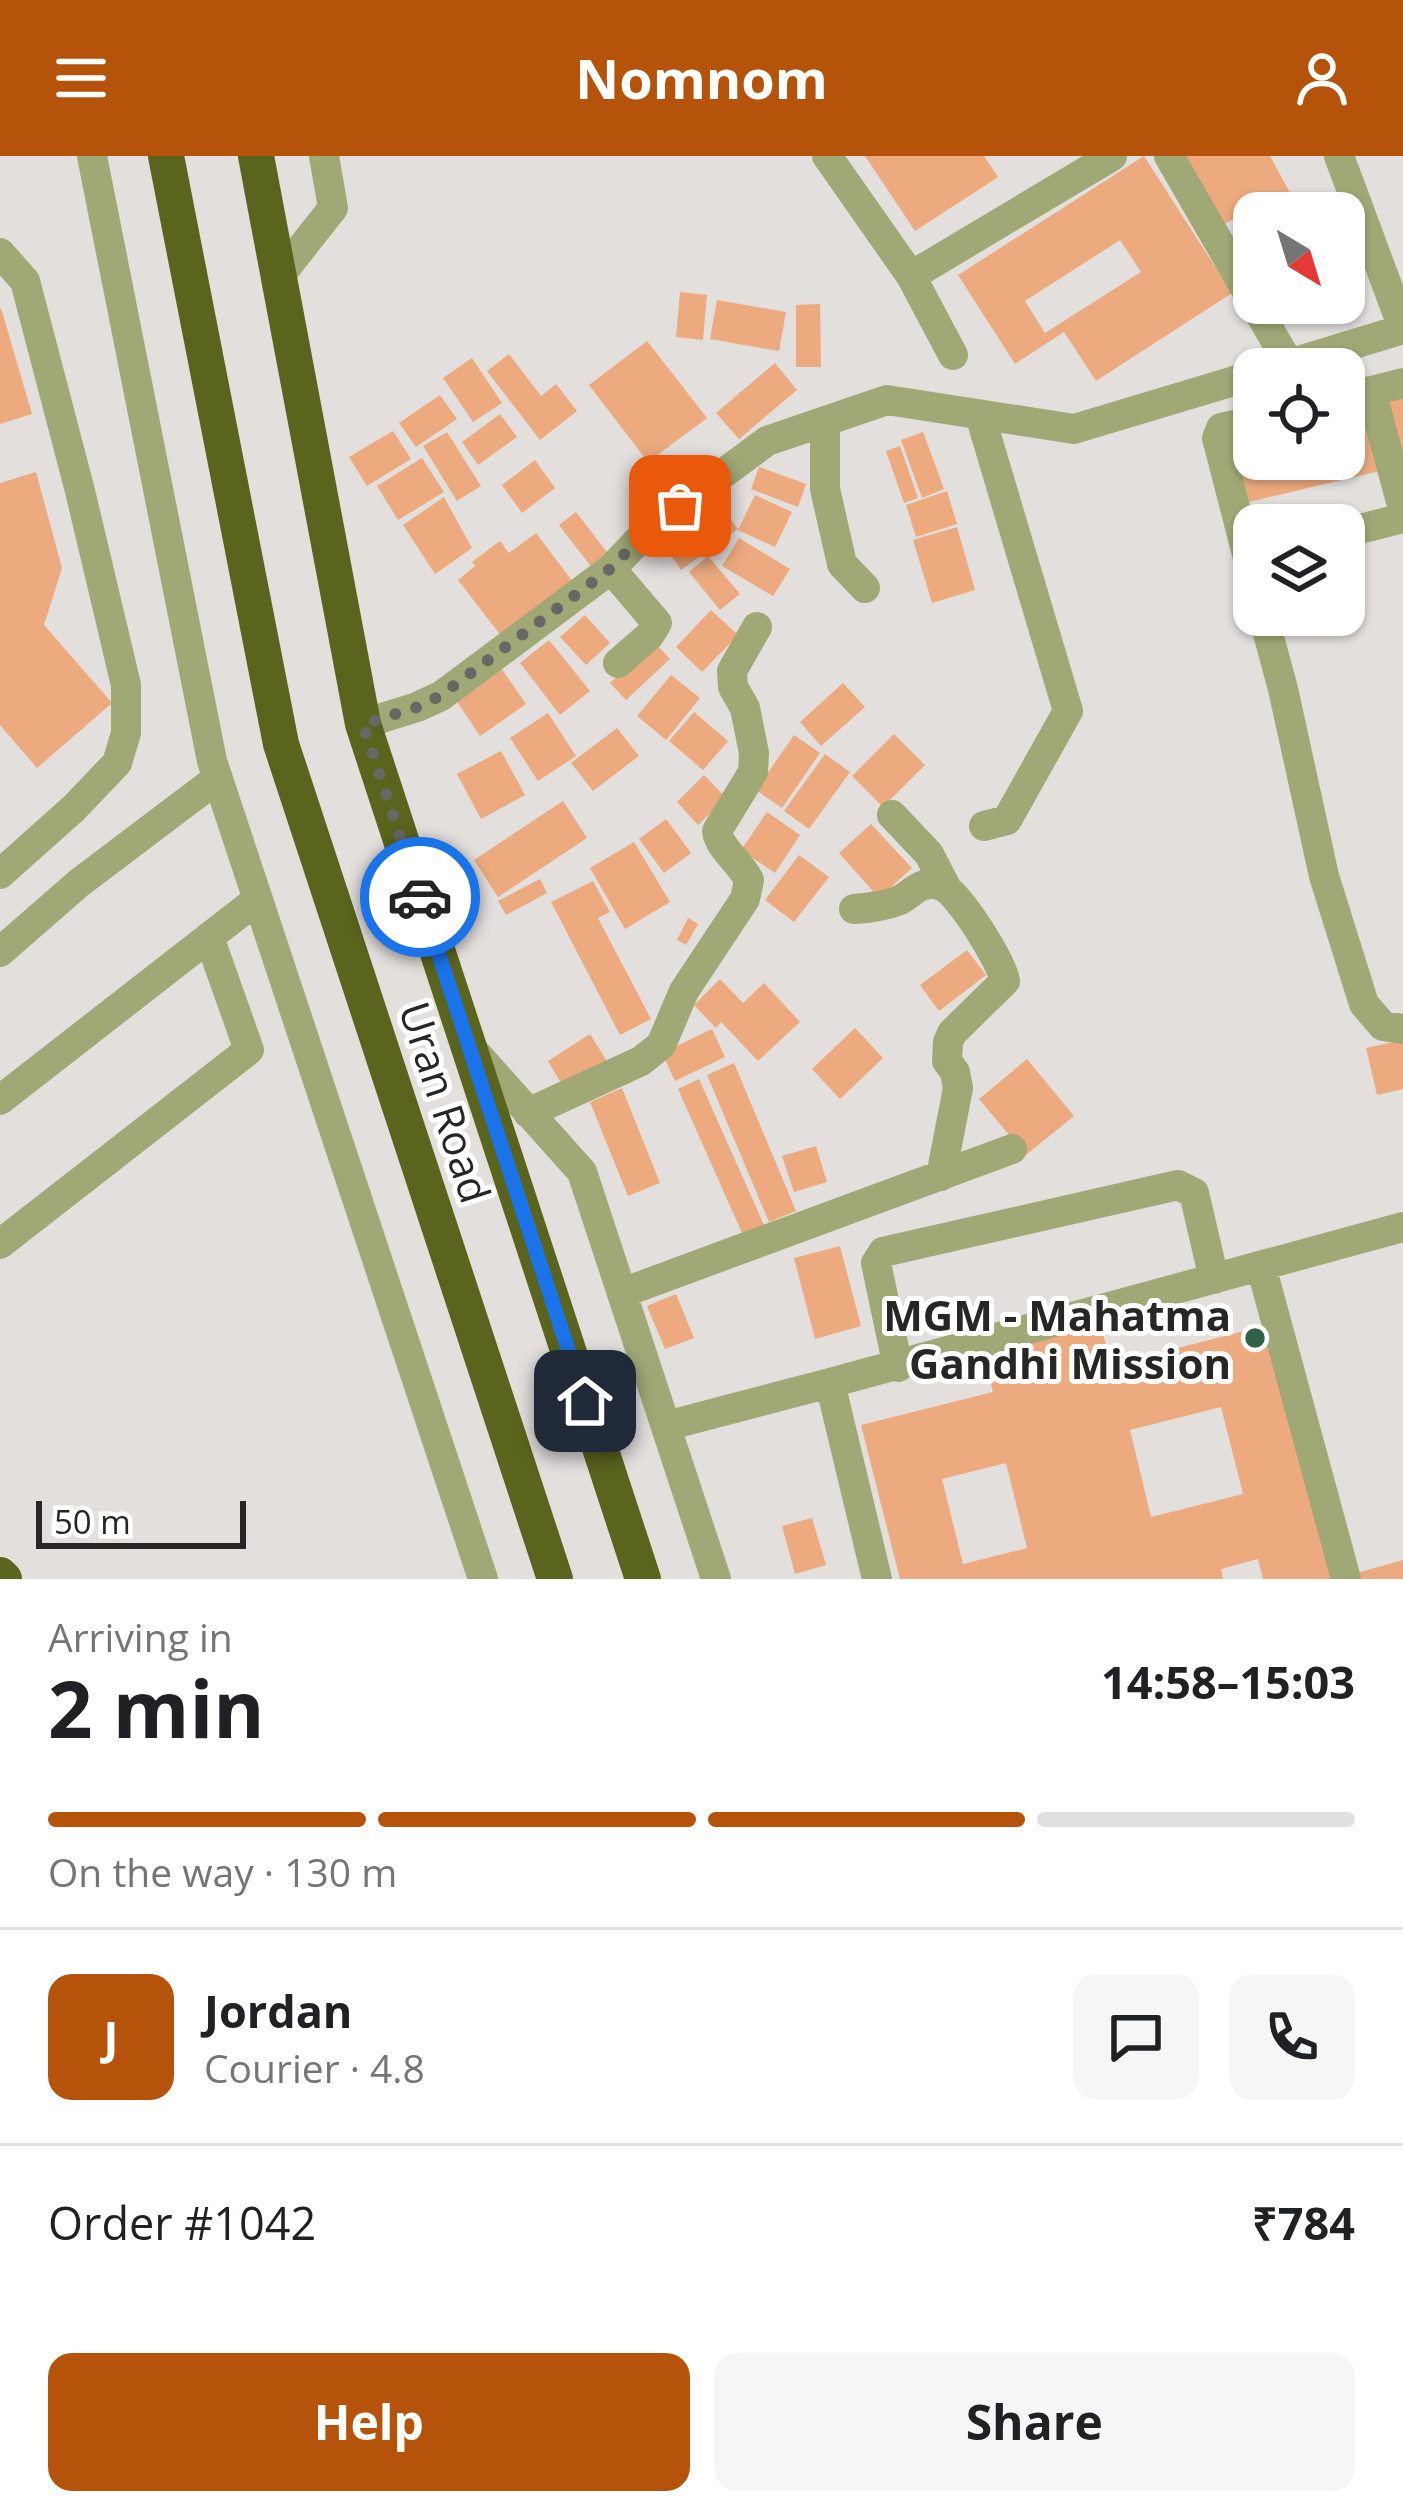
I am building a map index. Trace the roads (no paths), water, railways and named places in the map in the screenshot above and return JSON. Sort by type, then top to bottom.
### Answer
[{"type":"highway","name":"Uran Road","points":[[166,156],[281,744],[555,1579]]},
{"type":"highway","name":"Uran Road","points":[[256,156],[363,724],[643,1579]]},
{"type":"street","points":[[92,156],[218,778],[483,1579]]},
{"type":"street","points":[[281,274],[334,208],[324,156]]},
{"type":"street","points":[[826,156],[911,276],[953,355]]},
{"type":"street","points":[[911,276],[1112,156]]},
{"type":"street","points":[[1169,156],[1271,348]]},
{"type":"street","points":[[1339,156],[1403,328],[1339,348]]},
{"type":"street","points":[[0,253],[25,281],[31,302],[126,686],[127,733],[117,763],[0,874]]},
{"type":"street","points":[[363,724],[440,696],[610,569],[651,527],[767,441],[887,400],[1074,430],[1233,381]]},
{"type":"street","points":[[1365,392],[1403,383]]},
{"type":"street","points":[[1365,413],[1403,514],[1365,526]]},
{"type":"street","points":[[980,415],[1068,711],[1007,820],[984,826]]},
{"type":"street","points":[[825,421],[825,489],[842,564],[866,588]]},
{"type":"street","points":[[1233,425],[1221,428],[1216,438],[1235,504]]},
{"type":"street","points":[[610,569],[657,623],[650,636],[618,663]]},
{"type":"street","points":[[528,1113],[641,1061],[661,1046],[684,992],[745,899],[749,880],[718,842],[717,832],[753,772],[745,708],[733,687],[732,671],[757,627]]},
{"type":"street","points":[[1269,636],[1324,877],[1364,1004],[1383,1026],[1403,1029]]},
{"type":"street","points":[[0,952],[79,883],[218,778]]},
{"type":"street","points":[[892,814],[929,854],[947,889],[1004,970],[1005,981],[948,1042],[947,1061],[958,1088],[941,1176]]},
{"type":"street","points":[[854,909],[878,908],[924,885],[947,889]]},
{"type":"street","points":[[0,1100],[258,899]]},
{"type":"street","points":[[0,1244],[250,1051],[209,937]]},
{"type":"street","points":[[469,1046],[581,1172],[716,1579]]},
{"type":"street","points":[[622,1293],[1012,1149]]},
{"type":"street","points":[[898,1367],[876,1263],[883,1252],[1178,1185],[1194,1192],[1214,1279]]},
{"type":"street","points":[[666,1426],[1403,1227]]},
{"type":"street","points":[[1262,1266],[1346,1579]]},
{"type":"street","points":[[830,1384],[877,1579]]},
{"type":"place","name":"MGM - Mahatma Gandhi Mission","points":[[1255,1338]]}]
